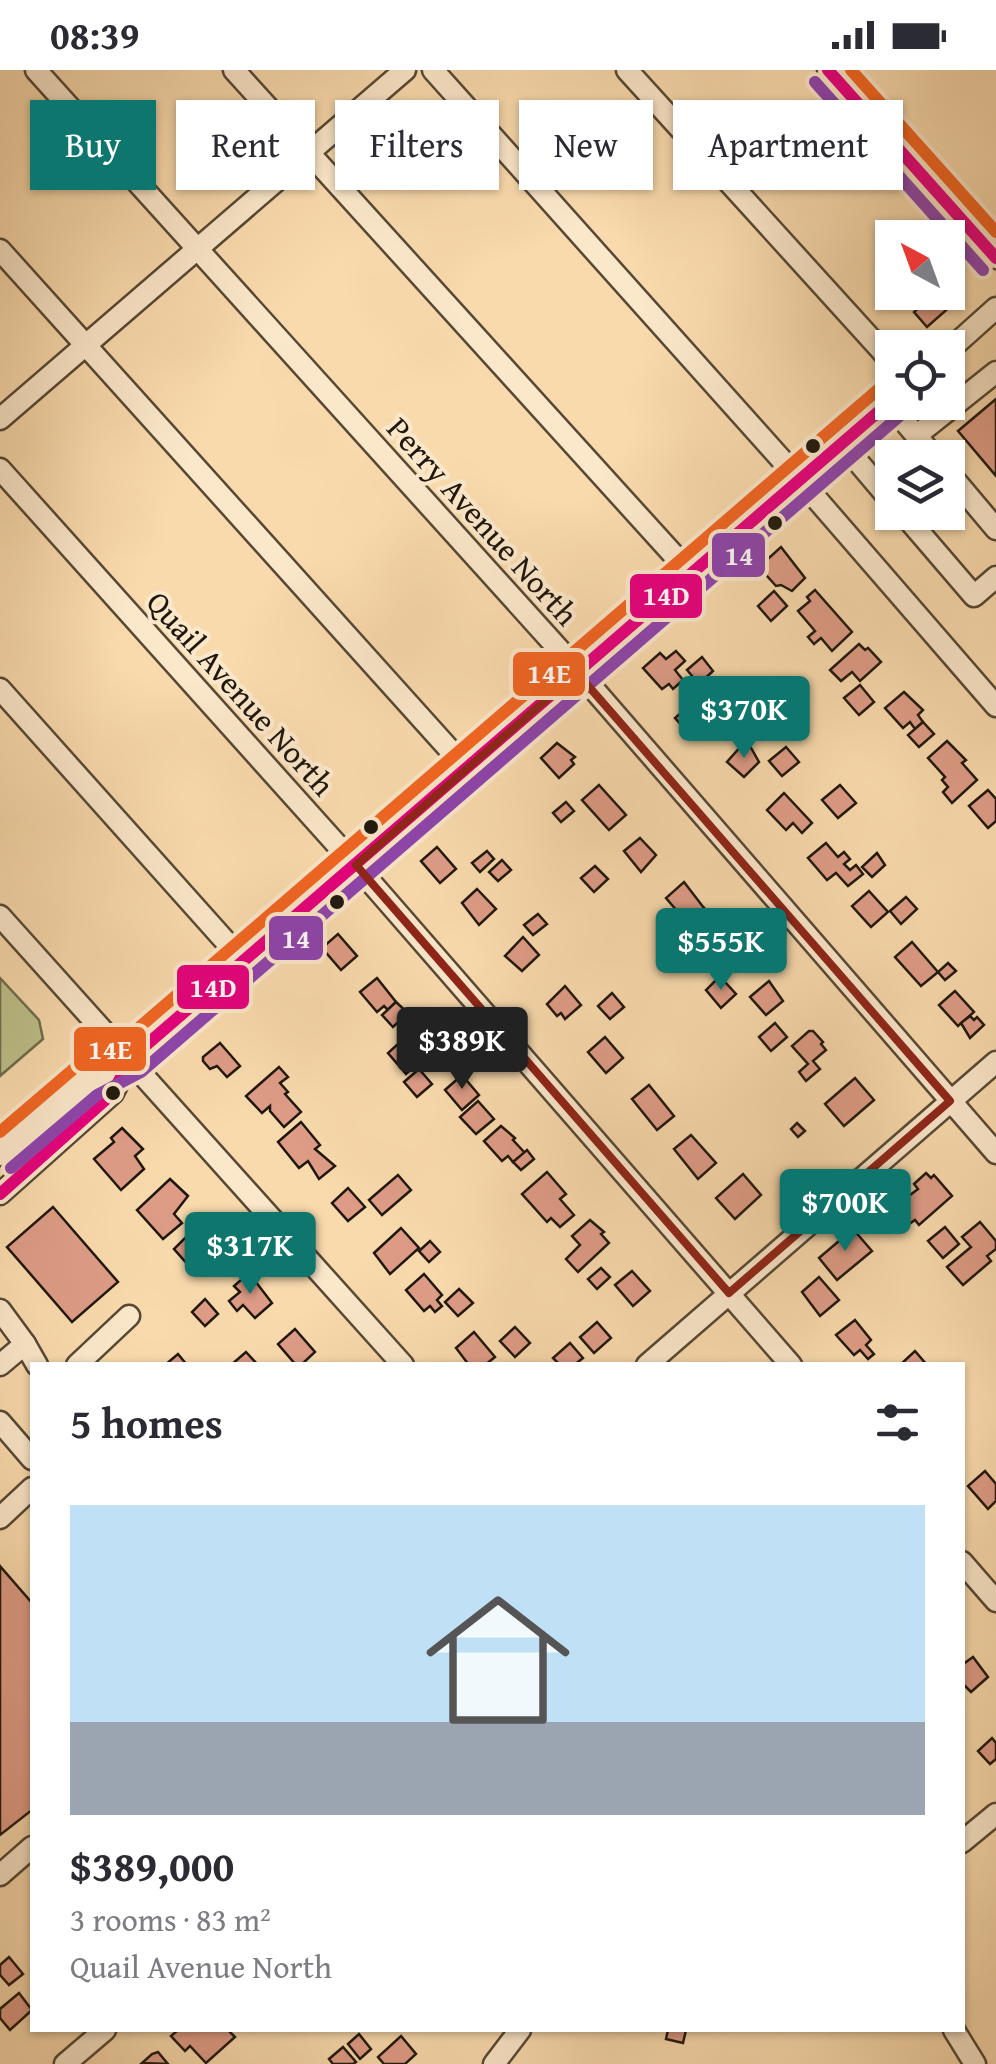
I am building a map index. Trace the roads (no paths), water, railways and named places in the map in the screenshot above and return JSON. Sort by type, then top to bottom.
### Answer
[{"type":"street","name":"Perry Avenue North","points":[[36,70],[578,673],[996,1153]]},
{"type":"street","points":[[234,70],[261,100]]},
{"type":"street","points":[[315,146],[405,70]]},
{"type":"street","points":[[432,70],[800,480],[996,706]]},
{"type":"street","points":[[628,70],[875,343]]},
{"type":"street","points":[[828,70],[996,258]]},
{"type":"street","points":[[315,160],[690,574]]},
{"type":"street","points":[[0,419],[264,190]]},
{"type":"street","points":[[0,250],[466,769]]},
{"type":"street","points":[[965,336],[996,308]]},
{"type":"street","points":[[917,436],[996,372]]},
{"type":"street","points":[[0,1154],[86,1080],[130,1059],[875,415]]},
{"type":"street","points":[[905,420],[920,440]]},
{"type":"street","points":[[842,444],[875,482]]},
{"type":"street","name":"Quail Avenue North","points":[[0,469],[356,866],[788,1362]]},
{"type":"street","points":[[965,492],[996,529]]},
{"type":"street","points":[[917,530],[974,596],[996,577]]},
{"type":"street","points":[[0,689],[244,962]]},
{"type":"street","points":[[0,916],[400,1362]]},
{"type":"street","points":[[0,1194],[113,1093],[130,1059]]},
{"type":"street","points":[[651,1362],[996,1062]]},
{"type":"street","points":[[0,1310],[35,1362]]},
{"type":"street","points":[[79,1362],[129,1316]]},
{"type":"street","points":[[0,1365],[25,1344]]},
{"type":"street","points":[[0,1422],[30,1457]]},
{"type":"street","points":[[0,1518],[30,1490]]},
{"type":"street","points":[[965,1565],[996,1601]]},
{"type":"street","points":[[965,1840],[996,1814]]},
{"type":"street","points":[[0,1875],[30,1850]]},
{"type":"street","points":[[65,2064],[102,2032]]},
{"type":"street","points":[[494,2064],[518,2032]]},
{"type":"street","points":[[955,2032],[975,2064]]}]
